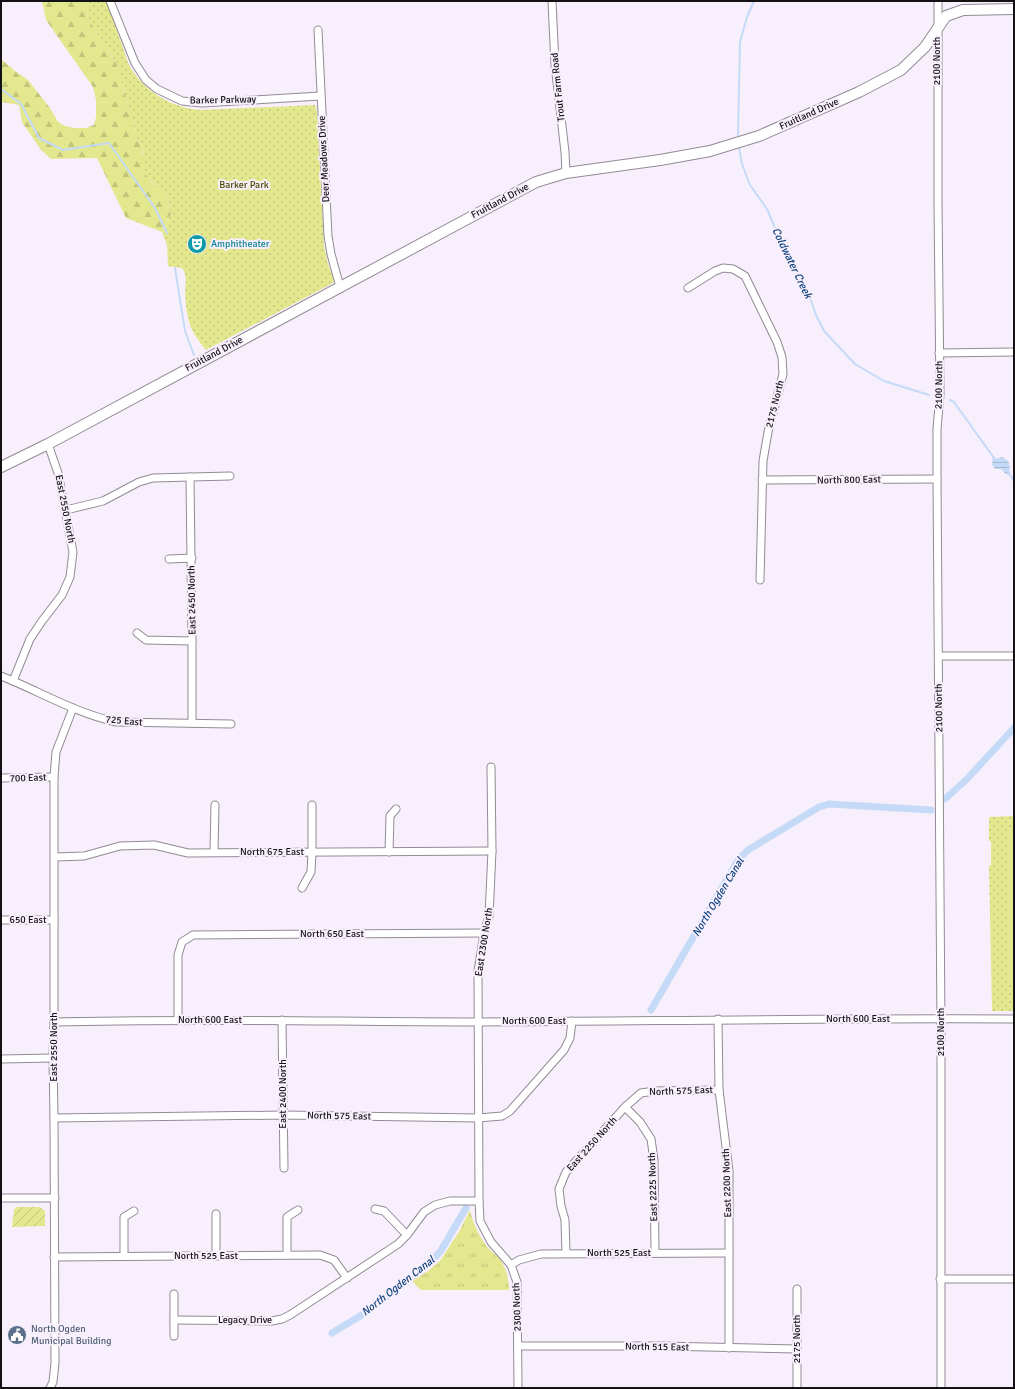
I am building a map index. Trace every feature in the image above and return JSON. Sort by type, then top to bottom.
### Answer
[{"type":"street","name":"Barker Parkway","points":[[110,1],[135,63],[146,80],[157,89],[182,101],[202,103],[320,96]]},
{"type":"street","name":"Trout Farm Road","points":[[552,1],[555,66],[566,173]]},
{"type":"street","name":"2100 North","points":[[938,1],[940,394],[937,429],[937,479],[941,1019],[941,1388]]},
{"type":"street","name":"Fruitland Drive","points":[[1,467],[48,444],[536,182],[566,173],[660,160],[710,151],[759,136],[859,92],[901,70],[925,47],[946,16],[963,10],[1014,9]]},
{"type":"street","name":"Deer Meadows Drive","points":[[318,30],[320,96],[328,236],[331,254],[340,287]]},
{"type":"street","name":"2175 North","points":[[688,288],[715,271],[723,268],[733,269],[745,276],[777,342],[782,357],[783,374],[768,432],[763,460],[760,580]]},
{"type":"street","points":[[939,353],[1014,352]]},
{"type":"street","name":"East 2550 North","points":[[13,681],[30,639],[42,620],[62,595],[70,577],[73,552],[58,473],[48,444]]},
{"type":"street","points":[[66,510],[103,500],[139,482],[153,478],[230,476]]},
{"type":"street","name":"East 2450 North","points":[[190,477],[192,558],[192,723]]},
{"type":"street","name":"North 800 East","points":[[762,480],[937,479]]},
{"type":"street","points":[[169,559],[192,558]]},
{"type":"street","points":[[137,633],[146,640],[192,641]]},
{"type":"street","points":[[939,656],[1014,656]]},
{"type":"street","name":"725 East","points":[[1,676],[73,708],[116,722],[231,724]]},
{"type":"street","name":"East 2550 North","points":[[50,1388],[53,1382],[55,1363],[53,1058],[55,857],[54,777],[56,752],[73,708]]},
{"type":"street","name":"East 2300 North","points":[[478,1118],[478,971],[484,934],[489,916],[492,851],[491,767]]},
{"type":"street","name":"700 East","points":[[1,778],[54,777]]},
{"type":"street","points":[[214,852],[215,805]]},
{"type":"street","points":[[302,888],[311,872],[312,805]]},
{"type":"street","points":[[389,852],[390,816],[396,809]]},
{"type":"street","name":"North 675 East","points":[[55,857],[84,856],[120,846],[154,845],[188,853],[492,851]]},
{"type":"street","name":"650 East","points":[[1,920],[54,920]]},
{"type":"street","name":"North 650 East","points":[[178,1020],[178,955],[182,942],[193,935],[484,934]]},
{"type":"street","name":"North 600 East","points":[[54,1022],[178,1020],[478,1022],[718,1019],[1014,1019]]},
{"type":"street","name":"East 2200 North","points":[[718,1019],[719,1090],[729,1171],[729,1348]]},
{"type":"street","name":"East 2400 North","points":[[282,1020],[284,1168]]},
{"type":"street","name":"North 575 East","points":[[54,1118],[283,1115],[478,1118],[502,1116],[510,1111],[564,1050],[570,1038],[572,1021]]},
{"type":"street","points":[[1,1059],[53,1058]]},
{"type":"street","name":"North 575 East","points":[[625,1107],[641,1093],[655,1091],[719,1090]]},
{"type":"street","name":"East 2250 North","points":[[566,1253],[565,1220],[561,1206],[559,1189],[566,1172],[625,1107]]},
{"type":"street","name":"East 2225 North","points":[[625,1107],[640,1122],[651,1139],[654,1160],[656,1253]]},
{"type":"street","name":"2300 North","points":[[478,1118],[480,1221],[491,1242],[511,1264],[517,1282],[518,1388]]},
{"type":"street","points":[[1,1198],[55,1198]]},
{"type":"street","name":"Legacy Drive","points":[[174,1320],[272,1321],[290,1315],[398,1244],[424,1212],[435,1205],[450,1201],[479,1201]]},
{"type":"street","points":[[374,1209],[384,1211],[407,1234]]},
{"type":"street","points":[[287,1255],[286,1217],[298,1210]]},
{"type":"street","points":[[124,1256],[124,1217],[134,1211]]},
{"type":"street","points":[[216,1214],[216,1256]]},
{"type":"street","name":"North 525 East","points":[[511,1264],[519,1260],[541,1254],[729,1253]]},
{"type":"street","name":"North 525 East","points":[[54,1257],[320,1255],[334,1260],[347,1278]]},
{"type":"street","points":[[940,1279],[1014,1279]]},
{"type":"street","name":"2175 North","points":[[797,1289],[797,1388]]},
{"type":"street","points":[[174,1294],[174,1336]]},
{"type":"street","name":"North 515 East","points":[[518,1346],[797,1348]]},
{"type":"green space","points":[[42,1],[87,1],[87,14],[89,20],[117,64],[138,140],[143,145],[142,155],[150,181],[167,194],[171,214],[162,232],[126,218],[97,158],[51,159],[41,150],[22,122],[19,105],[1,102],[1,59],[28,80],[50,108],[58,122],[65,126],[75,128],[86,128],[94,125],[96,117],[96,100],[93,87],[46,20]]},
{"type":"green space","name":"Barker Park","points":[[87,1],[106,1],[129,65],[135,75],[151,91],[169,102],[190,109],[201,110],[315,105],[317,112],[324,246],[328,264],[334,280],[333,283],[206,350],[195,335],[189,322],[186,306],[186,278],[184,271],[182,268],[168,266],[167,245],[162,232],[171,214],[167,194],[153,183],[146,174],[143,163],[143,145],[138,140],[117,64],[89,20],[87,14]]},
{"type":"green space","points":[[1014,816],[1014,1011],[992,1011],[989,865],[991,865],[991,841],[989,841],[989,817]]},
{"type":"green space","points":[[1007,833],[1014,833],[1014,985],[1007,985]]},
{"type":"green space","points":[[16,1207],[40,1207],[45,1211],[45,1226],[12,1227],[14,1210]]},
{"type":"green space","points":[[470,1210],[477,1231],[489,1249],[504,1265],[508,1277],[509,1290],[421,1290],[412,1281],[440,1261],[460,1230]]},
{"type":"water","points":[[993,456],[996,459],[1002,457],[1007,460],[1010,474],[1007,475],[1001,469],[995,469],[992,465]]},
{"type":"waterway","name":"Coldwater Creek","points":[[738,135],[740,42],[747,17],[754,1]]},
{"type":"waterway","points":[[1,89],[21,104],[39,138],[63,150],[109,143],[155,208],[167,233]]},
{"type":"waterway","name":"Coldwater Creek","points":[[739,148],[742,164],[750,185],[767,209],[789,261],[807,289],[816,315],[824,331],[855,364],[884,381],[929,395]]},
{"type":"waterway","points":[[175,268],[185,331],[194,355]]},
{"type":"waterway","name":"Coldwater Creek","points":[[950,400],[954,402],[994,458]]},
{"type":"waterway","name":"Coldwater Creek","points":[[1008,472],[1014,481]]},
{"type":"waterway","name":"North Ogden Canal","points":[[945,799],[966,780],[1014,728]]},
{"type":"waterway","name":"North Ogden Canal","points":[[651,1010],[738,860],[748,850],[819,807],[829,804],[931,810]]},
{"type":"waterway","name":"North Ogden Canal","points":[[332,1333],[370,1310],[428,1264],[440,1252],[466,1208]]},
{"type":"place","name":"Amphitheater","points":[[197,244]]},
{"type":"place","name":"North Ogden Municipal Building","points":[[17,1335]]}]
